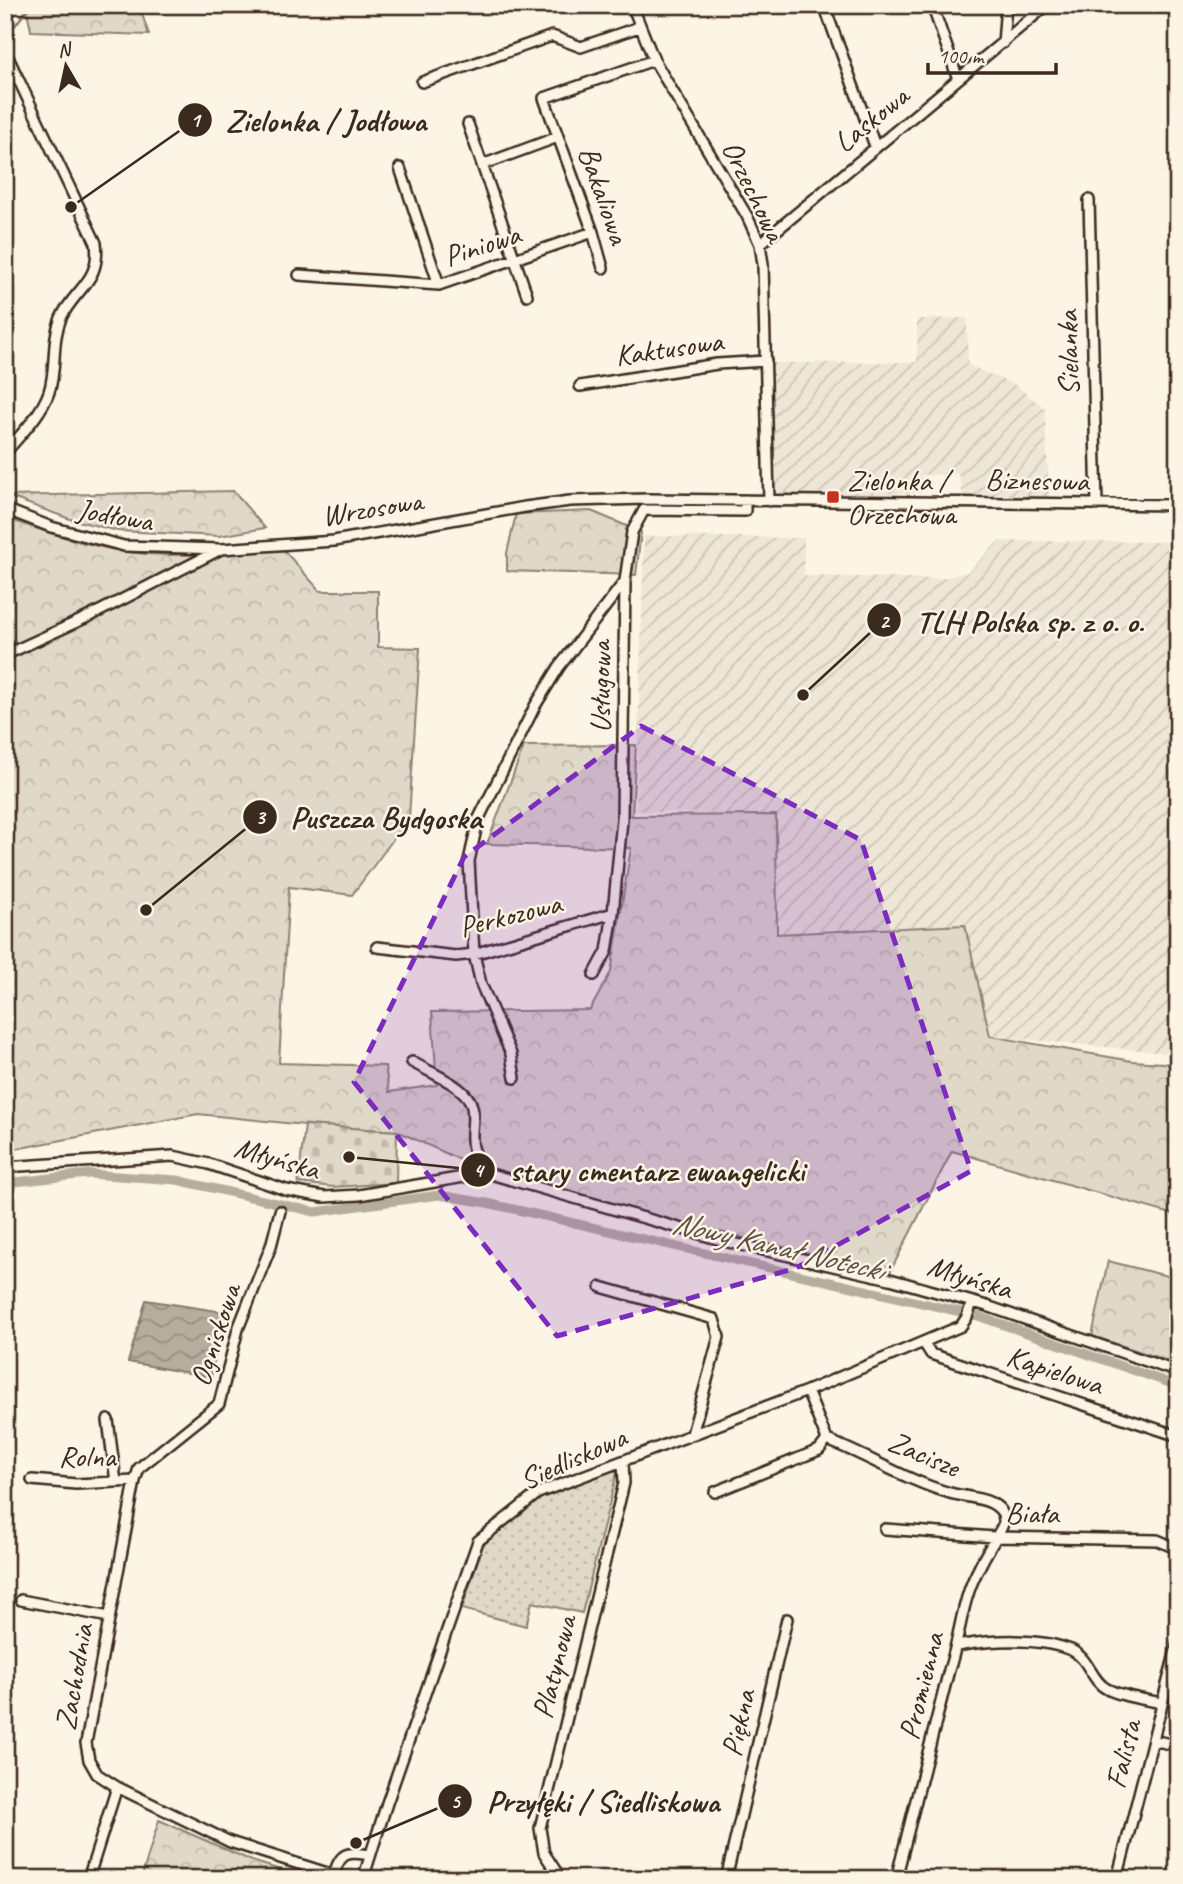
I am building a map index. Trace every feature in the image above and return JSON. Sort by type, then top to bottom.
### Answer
[{"type":"street","points":[[824,5],[876,146]]},
{"type":"street","points":[[932,5],[958,79]]},
{"type":"street","points":[[1003,43],[1006,5]]},
{"type":"street","name":"Laskowa","points":[[760,244],[1047,5]]},
{"type":"street","name":"Orzechowa","points":[[635,6],[639,27],[654,60],[747,216],[760,244],[763,264],[769,500]]},
{"type":"street","points":[[422,82],[552,36],[581,47],[639,27]]},
{"type":"street","points":[[5,51],[96,243],[98,257],[88,283],[62,316],[54,345],[49,394],[34,418],[5,453]]},
{"type":"street","name":"Bakaliowa","points":[[603,268],[593,232],[544,98],[654,60]]},
{"type":"street","points":[[468,124],[527,295]]},
{"type":"street","name":"Bakaliowa","points":[[482,165],[558,137]]},
{"type":"street","points":[[400,168],[439,285]]},
{"type":"street","name":"Sielanka","points":[[1089,200],[1097,505]]},
{"type":"street","name":"Piniowa","points":[[299,275],[439,285],[593,232]]},
{"type":"street","name":"Kaktusowa","points":[[580,386],[717,364],[766,360]]},
{"type":"street","name":"Usługowa","points":[[594,975],[607,951],[622,820],[625,582],[632,531],[644,510],[745,511],[745,500]]},
{"type":"street","name":"Biznesowa","points":[[769,500],[1178,505]]},
{"type":"street","name":"Wrzosowa","points":[[5,655],[92,615],[221,549],[334,541],[570,501],[769,500]]},
{"type":"street","name":"Jodłowa","points":[[5,509],[51,527],[124,546],[221,549]]},
{"type":"street","points":[[515,1078],[511,1054],[481,984],[474,954],[469,861],[478,820],[535,706],[559,667],[625,582]]},
{"type":"street","name":"Perkozowa","points":[[377,947],[456,956],[474,954],[612,913]]},
{"type":"street","points":[[412,1062],[458,1088],[470,1101],[472,1141],[476,1157],[487,1173]]},
{"type":"street","name":"Młyńska","points":[[5,1167],[173,1156],[209,1164],[286,1190],[324,1197],[359,1195],[487,1173],[728,1242],[891,1279],[972,1302],[1178,1372]]},
{"type":"street","name":"Ogniskowa","points":[[135,1483],[139,1468],[219,1404],[238,1329],[271,1246],[280,1212]]},
{"type":"street","points":[[601,1287],[714,1319],[719,1337],[692,1434]]},
{"type":"street","name":"Siedliskowa","points":[[363,1879],[478,1541],[538,1493],[807,1391],[924,1343],[961,1326],[972,1302]]},
{"type":"street","name":"Kąpielowa","points":[[924,1343],[931,1354],[1178,1436]]},
{"type":"street","points":[[715,1492],[819,1450],[827,1440],[807,1391]]},
{"type":"street","points":[[108,1420],[116,1482]]},
{"type":"street","name":"Zacisze","points":[[827,1440],[859,1452],[917,1481],[991,1503],[1002,1512]]},
{"type":"street","name":"Platynowa","points":[[561,1879],[544,1853],[540,1828],[624,1483],[622,1462]]},
{"type":"street","name":"Rolna","points":[[32,1480],[76,1484],[135,1483]]},
{"type":"street","name":"Zachodnia","points":[[135,1483],[86,1744],[89,1760],[97,1774],[117,1787],[230,1842],[346,1879]]},
{"type":"street","name":"Promienna","points":[[896,1879],[957,1646],[968,1592],[994,1537],[1003,1527],[1002,1512]]},
{"type":"street","name":"Biała","points":[[885,1529],[994,1537],[1157,1540],[1178,1549]]},
{"type":"street","points":[[22,1600],[109,1617]]},
{"type":"street","name":"Piękna","points":[[726,1879],[787,1619]]},
{"type":"street","points":[[957,1646],[994,1640],[1038,1643],[1072,1650],[1087,1662],[1096,1679],[1107,1689],[1161,1703]]},
{"type":"street","name":"Falista","points":[[1117,1879],[1178,1642]]},
{"type":"street","points":[[1153,1740],[1178,1746]]},
{"type":"street","points":[[88,1879],[117,1787]]},
{"type":"street","points":[[334,1876],[337,1863],[345,1855],[355,1852],[370,1855]]},
{"type":"highlighted area","points":[[641,726],[861,840],[971,1171],[796,1268],[557,1336],[354,1082],[464,857]]},
{"type":"shaded area","points":[[967,318],[968,365],[1015,385],[1045,408],[1049,498],[963,496],[958,474],[921,475],[921,493],[781,495],[774,487],[771,363],[917,362],[917,319]]},
{"type":"shaded area","points":[[644,536],[804,538],[804,576],[940,579],[968,572],[999,541],[1178,542],[1178,1054],[990,1036],[965,926],[777,934],[776,816],[636,811]]},
{"type":"green space","points":[[26,5],[139,5],[149,35],[31,31]]},
{"type":"green space","points":[[233,491],[265,528],[219,536],[118,531],[70,519],[7,496]]},
{"type":"green space","points":[[591,511],[641,532],[636,575],[507,571],[507,553],[516,514]]},
{"type":"green space","points":[[5,518],[86,543],[136,553],[191,555],[282,548],[320,591],[378,591],[378,647],[420,648],[409,818],[352,895],[289,887],[279,1063],[385,1066],[389,1092],[437,1085],[432,1012],[590,1010],[611,972],[631,848],[487,844],[524,746],[636,745],[632,816],[776,815],[777,934],[965,925],[990,1036],[1132,1061],[1178,1064],[1178,1216],[952,1151],[890,1272],[511,1183],[397,1131],[198,1114],[5,1151]]},
{"type":"green space","points":[[305,1125],[397,1131],[396,1183],[334,1187],[298,1183]]},
{"type":"green space","points":[[1178,1256],[1178,1364],[1092,1336],[1108,1261],[1171,1277]]},
{"type":"green space","points":[[614,1470],[617,1473],[582,1613],[532,1602],[526,1626],[462,1609],[483,1545],[539,1499]]},
{"type":"green space","points":[[159,1820],[252,1861],[309,1879],[141,1879]]},
{"type":"water","points":[[146,1300],[224,1312],[211,1377],[128,1362]]},
{"type":"waterway","points":[[5,38],[31,5]]},
{"type":"waterway","name":"Nowy Kanał Notecki","points":[[5,1183],[88,1174],[177,1180],[315,1212],[439,1195],[487,1203],[961,1312]]},
{"type":"waterway","name":"Nowy Kanał Notecki","points":[[975,1315],[1178,1386]]},
{"type":"place","name":"Zielonka / Jodłowa","points":[[71,207]]},
{"type":"place","name":"Zielonka / Orzechowa","points":[[833,497]]},
{"type":"place","name":"TLH Polska sp. z o. o.","points":[[803,695]]},
{"type":"place","name":"Puszcza Bydgoska","points":[[146,910]]},
{"type":"place","name":"stary cmentarz ewangelicki","points":[[349,1157]]},
{"type":"place","name":"Przyłęki / Siedliskowa","points":[[356,1843]]}]
